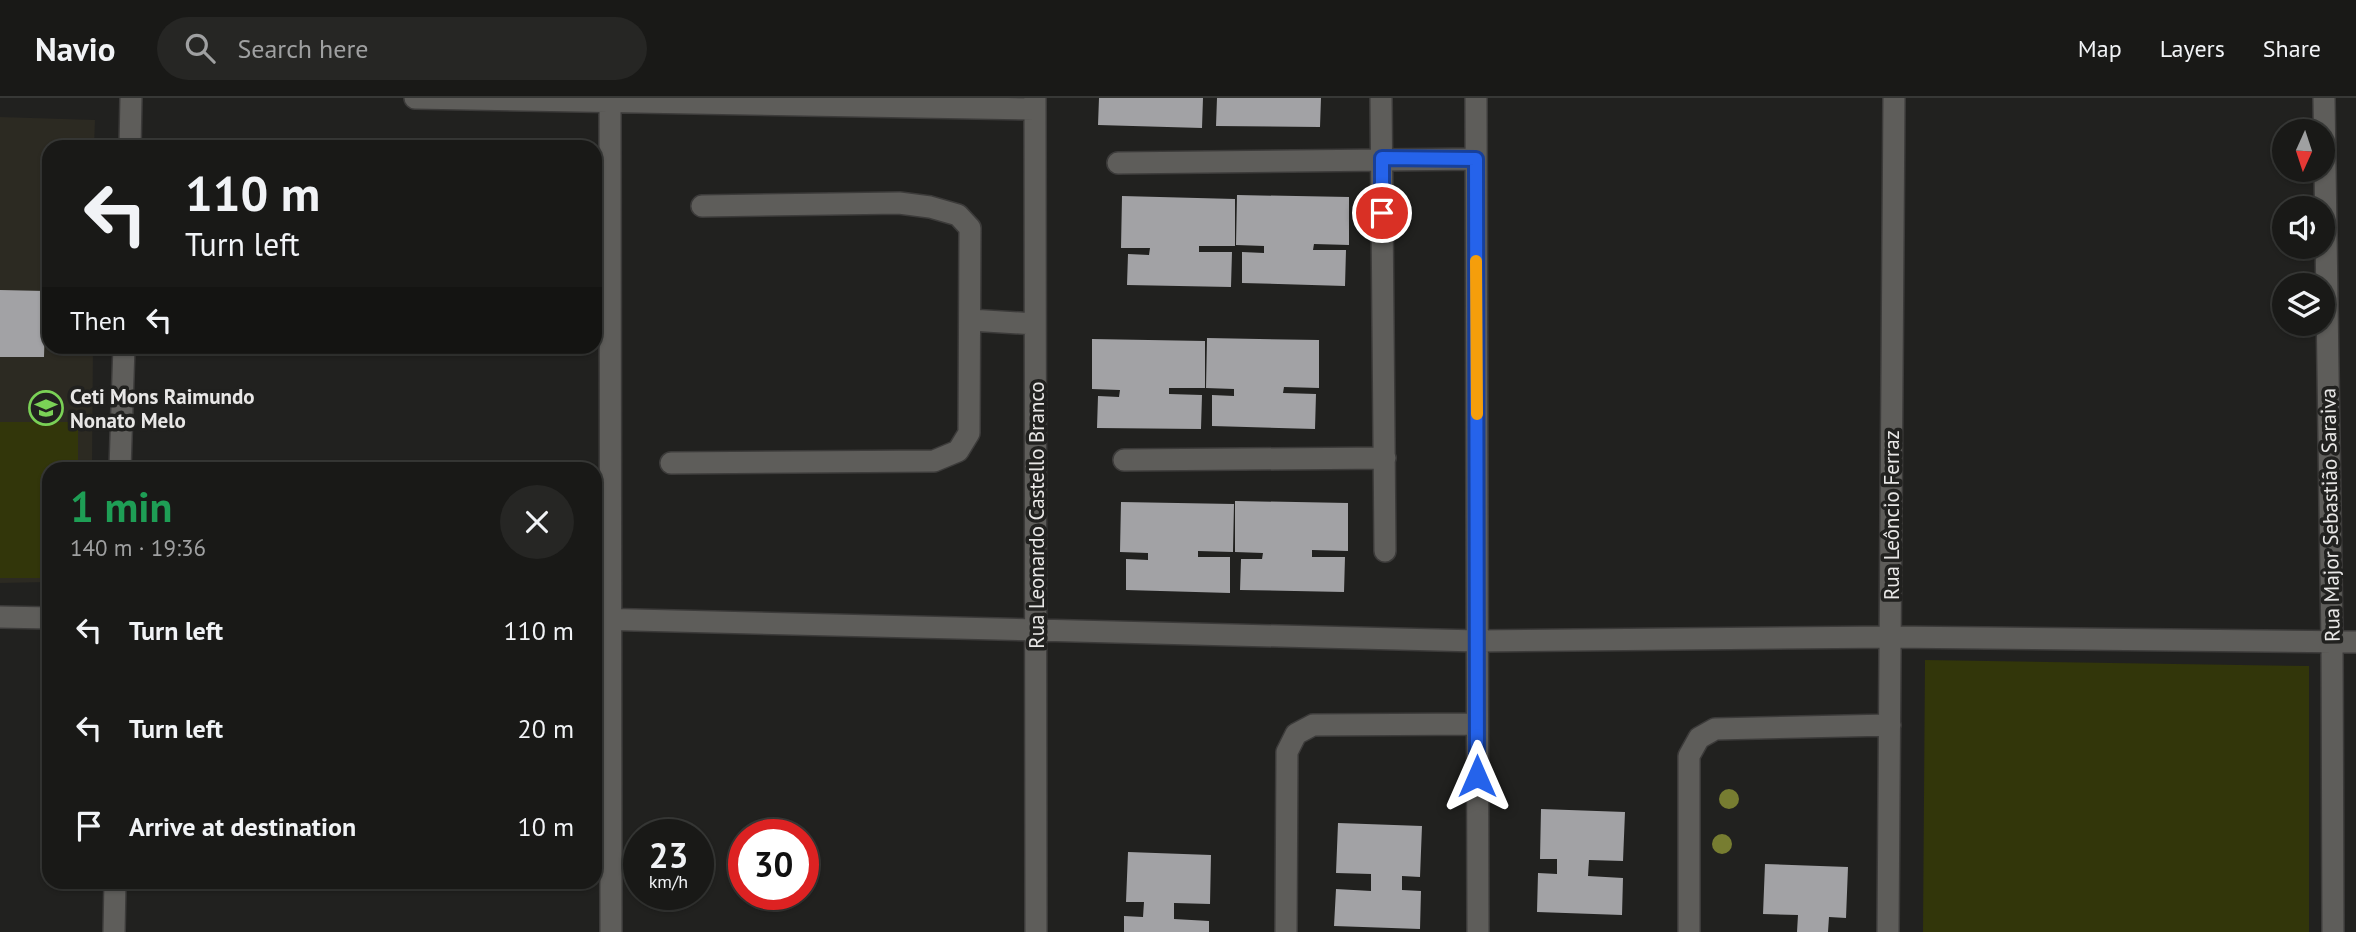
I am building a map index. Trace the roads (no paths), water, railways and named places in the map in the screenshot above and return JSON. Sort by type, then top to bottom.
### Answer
[{"type":"street","points":[[130,140],[131,98]]},
{"type":"street","points":[[415,98],[1035,104]]},
{"type":"street","points":[[1381,98],[1385,551]]},
{"type":"street","points":[[1476,98],[1478,932]]},
{"type":"street","name":"Rua Leôncio Ferraz","points":[[1888,932],[1894,98]]},
{"type":"street","name":"Rua Major Sebastião Saraiva","points":[[2324,98],[2332,641],[2333,932]]},
{"type":"street","points":[[610,101],[604,619],[611,932]]},
{"type":"street","name":"Rua Leonardo Castello Branco","points":[[1035,104],[1036,932]]},
{"type":"street","points":[[1118,163],[1476,159]]},
{"type":"street","points":[[671,463],[934,461],[958,451],[969,433],[970,228],[957,215],[899,203],[702,206]]},
{"type":"street","points":[[970,320],[1035,324]]},
{"type":"street","points":[[120,462],[124,354]]},
{"type":"street","points":[[1124,460],[1385,458]]},
{"type":"street","points":[[0,617],[42,618]]},
{"type":"street","points":[[604,619],[1477,641],[1891,638],[2356,642]]},
{"type":"street","points":[[1286,932],[1287,752],[1296,734],[1313,725],[1477,724]]},
{"type":"street","points":[[1689,932],[1689,756],[1699,738],[1715,729],[1890,725]]},
{"type":"street","points":[[114,932],[115,889]]},
{"type":"place","name":"Ceti Mons Raimundo Nonato Melo","points":[[46,408]]}]
